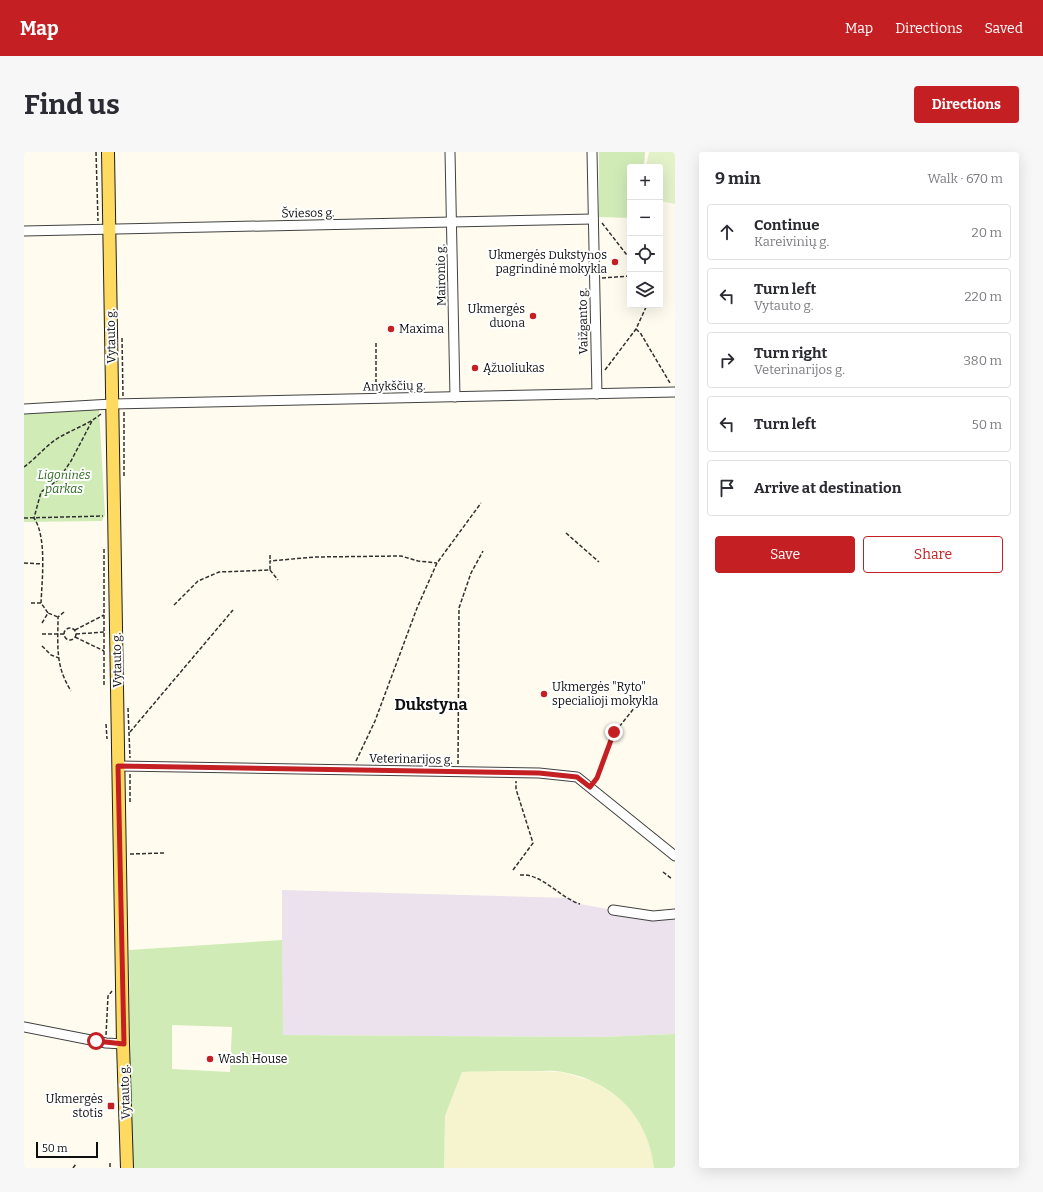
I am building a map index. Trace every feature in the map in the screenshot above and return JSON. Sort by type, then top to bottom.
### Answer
[{"type":"main road","name":"Vytauto g.","points":[[108,152],[104,229],[112,404],[118,766],[128,1168]]},
{"type":"street","name":"Maironio g.","points":[[450,152],[455,397]]},
{"type":"street","name":"Vaižganto g.","points":[[592,152],[597,394]]},
{"type":"street","name":"Šviesos g.","points":[[24,231],[593,219]]},
{"type":"street","name":"Anykščių g.","points":[[24,409],[112,404],[673,392]]},
{"type":"street","name":"Veterinarijos g.","points":[[118,766],[352,769],[516,773],[577,777],[675,856]]},
{"type":"street","points":[[613,910],[653,916],[675,914]]},
{"type":"street","points":[[24,1027],[101,1042],[124,1044]]},
{"type":"path","points":[[96,152],[104,229]]},
{"type":"path","points":[[593,219],[599,218],[627,255]]},
{"type":"path","points":[[594,279],[627,276]]},
{"type":"path","points":[[596,381],[601,381],[602,375],[636,329],[646,308]]},
{"type":"path","points":[[636,329],[641,334],[671,385],[673,392]]},
{"type":"path","points":[[376,343],[376,398]]},
{"type":"path","points":[[24,467],[53,441],[72,429],[92,421],[102,412],[102,420]]},
{"type":"path","points":[[34,518],[41,492],[58,480],[71,461],[92,421]]},
{"type":"path","points":[[352,769],[375,721],[417,608],[437,563],[481,503]]},
{"type":"path","points":[[103,509],[104,521]]},
{"type":"path","points":[[24,518],[103,516]]},
{"type":"path","points":[[34,518],[40,526],[43,564],[41,603],[48,613],[58,617]]},
{"type":"path","points":[[566,533],[599,562]]},
{"type":"path","points":[[104,548],[104,687]]},
{"type":"path","points":[[458,772],[459,608],[471,573],[483,551]]},
{"type":"path","points":[[270,555],[270,570],[278,580]]},
{"type":"path","points":[[270,561],[315,557],[401,556],[418,561],[437,563]]},
{"type":"path","points":[[24,563],[43,564]]},
{"type":"path","points":[[174,605],[198,581],[219,572],[270,570]]},
{"type":"path","points":[[31,603],[41,603]]},
{"type":"path","points":[[129,733],[233,610]]},
{"type":"path","points":[[58,617],[64,612]]},
{"type":"path","points":[[42,623],[48,613]]},
{"type":"path","points":[[64,634],[68,628],[75,630],[104,615]]},
{"type":"path","points":[[58,617],[58,658],[62,676],[71,691]]},
{"type":"path","points":[[64,634],[68,640],[75,637],[75,630]]},
{"type":"path","points":[[76,634],[116,632]]},
{"type":"path","points":[[42,634],[64,634]]},
{"type":"path","points":[[75,637],[104,651]]},
{"type":"path","points":[[42,646],[51,655],[58,658]]},
{"type":"path","points":[[590,787],[597,778],[614,732],[635,707]]},
{"type":"path","points":[[513,870],[533,843],[516,789],[516,773]]},
{"type":"path","points":[[130,854],[164,853]]},
{"type":"path","points":[[663,872],[672,879]]},
{"type":"path","points":[[520,875],[527,875],[550,887],[569,901],[580,904]]},
{"type":"path","points":[[110,1163],[110,1168]]},
{"type":"path","points":[[73,1168],[76,1164]]},
{"type":"shaded area","points":[[282,890],[570,898],[580,904],[613,910],[675,914],[675,1034],[600,1037],[282,1035]]},
{"type":"shaded area","points":[[497,1070],[562,1072],[595,1082],[623,1100],[641,1123],[652,1153],[654,1168],[444,1168],[445,1116],[462,1072]]},
{"type":"green space","points":[[599,152],[645,152],[644,164],[627,164],[627,218],[599,217]]},
{"type":"green space","points":[[649,152],[675,152],[675,204],[663,202],[663,164],[647,164]]},
{"type":"green space","name":"Ligoninės parkas","points":[[99,409],[105,515],[102,521],[24,522],[24,411]]},
{"type":"green space","points":[[282,940],[283,1035],[600,1037],[675,1034],[675,1168],[654,1168],[650,1149],[644,1132],[636,1117],[613,1093],[598,1084],[581,1077],[556,1071],[490,1071],[462,1072],[445,1116],[444,1168],[132,1168],[129,950]],"holes":[[[172,1025],[232,1027],[230,1072],[172,1069]]]},
{"type":"place","name":"Ukmergės Dukstynos pagrindinė mokykla","points":[[615,262]]},
{"type":"place","name":"Ukmergės duona","points":[[533,316]]},
{"type":"place","name":"Maxima","points":[[391,329]]},
{"type":"place","name":"Ąžuoliukas","points":[[475,368]]},
{"type":"place","name":"Ukmergės \"Ryto\" specialioji mokykla","points":[[544,694]]},
{"type":"place","name":"Wash House","points":[[210,1059]]},
{"type":"place","name":"Ukmergės stotis","points":[[111,1106]]},
{"type":"district","name":"Dukstyna","points":[[431,704]]},
{"type":"route","points":[[96,1041],[124,1044],[118,766],[539,773],[577,777],[590,787],[597,778],[614,732]]}]
